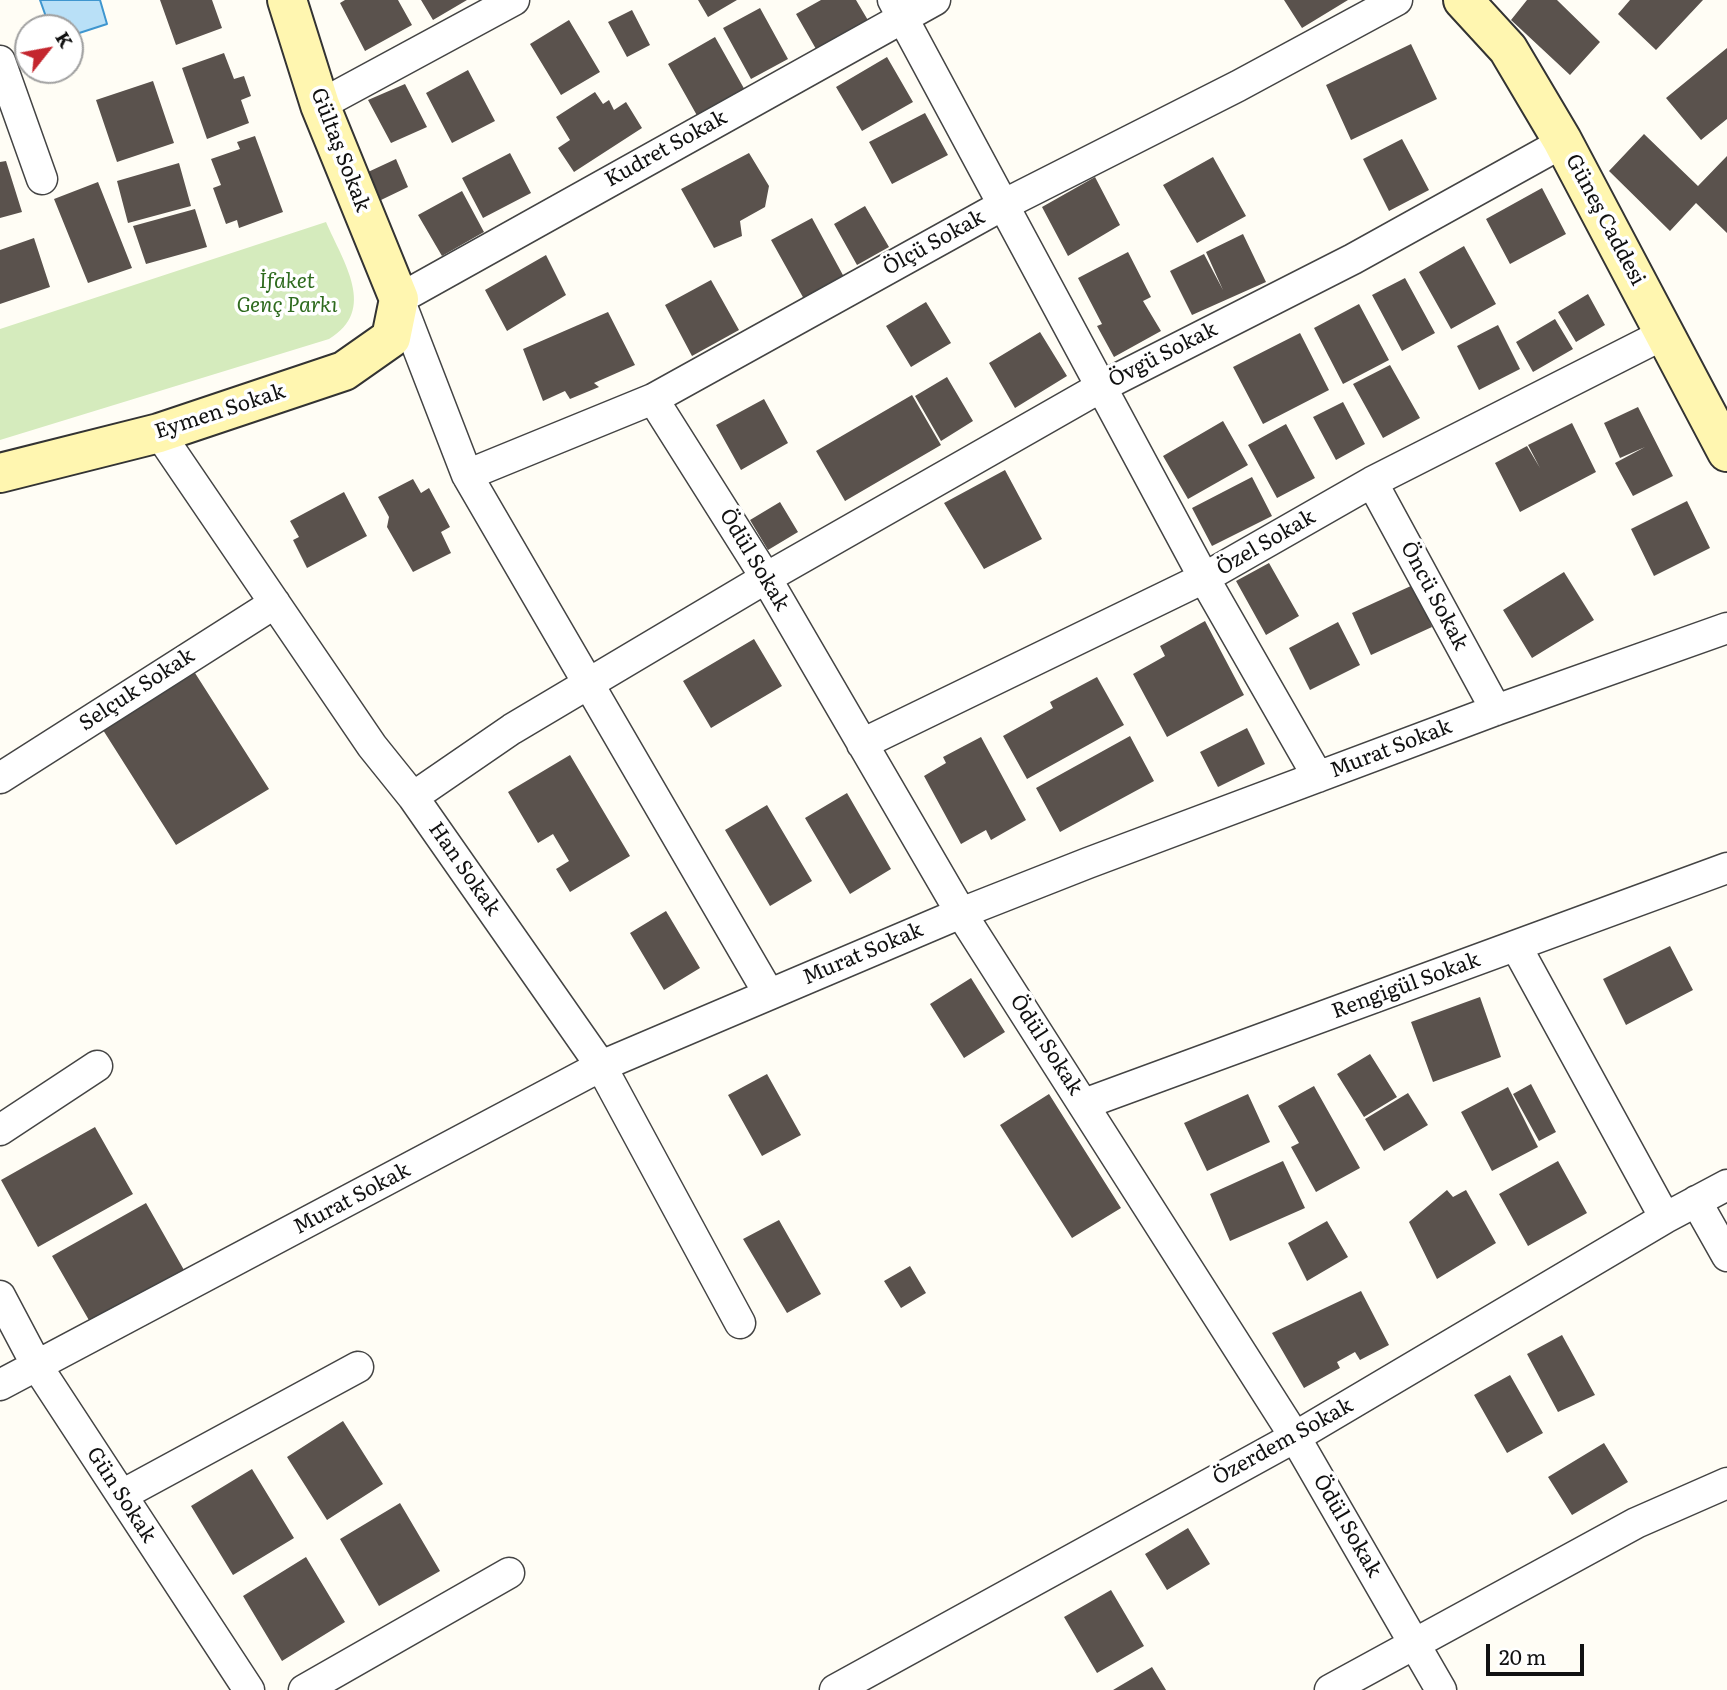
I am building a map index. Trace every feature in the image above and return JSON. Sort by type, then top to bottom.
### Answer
[{"type":"main road","name":"Gültaş Sokak","points":[[287,0],[320,105],[399,299]]},
{"type":"main road","name":"Güneş Caddesi","points":[[1463,0],[1508,49],[1562,140],[1727,452]]},
{"type":"main road","name":"Eymen Sokak","points":[[0,474],[159,433],[344,371],[391,338],[399,299]]},
{"type":"street","points":[[320,105],[514,0]]},
{"type":"street","name":"Kudret Sokak","points":[[399,299],[897,9],[934,0]]},
{"type":"street","name":"Ölçü Sokak","points":[[467,475],[653,399],[1003,205],[1238,86],[1397,0]]},
{"type":"street","points":[[897,9],[1204,578],[1318,777]]},
{"type":"street","points":[[0,61],[42,179]]},
{"type":"street","name":"Övgü Sokak","points":[[413,797],[512,729],[766,578],[1101,387],[1353,259],[1562,143],[1562,140]]},
{"type":"street","points":[[399,299],[467,475],[769,994]]},
{"type":"street","name":"Özel Sokak","points":[[862,744],[1204,578],[1372,482],[1666,333]]},
{"type":"street","name":"Ödül Sokak","points":[[653,399],[766,578],[961,913],[1295,1437],[1417,1644],[1441,1690]]},
{"type":"street","name":"Han Sokak","points":[[159,433],[372,746],[413,797],[601,1066],[740,1323]]},
{"type":"street","name":"Öncü Sokak","points":[[1372,482],[1496,710]]},
{"type":"street","name":"Selçuk Sokak","points":[[0,778],[275,603]]},
{"type":"street","name":"Murat Sokak","points":[[0,1385],[601,1066],[961,913],[1496,710],[1727,628]]},
{"type":"street","name":"Rengigül Sokak","points":[[1084,1104],[1727,868]]},
{"type":"street","points":[[1516,946],[1665,1218]]},
{"type":"street","points":[[0,1130],[97,1066]]},
{"type":"street","name":"Özerdem Sokak","points":[[835,1690],[1295,1437],[1665,1218],[1727,1185]]},
{"type":"street","points":[[1696,1201],[1727,1255]]},
{"type":"street","name":"Gün Sokak","points":[[0,1296],[37,1366],[249,1690]]},
{"type":"street","points":[[122,1495],[358,1367]]},
{"type":"street","points":[[1330,1690],[1636,1523],[1727,1483]]},
{"type":"street","points":[[304,1690],[509,1573]]},
{"type":"green space","name":"İfaket Genç Parkı","points":[[326,222],[347,269],[354,300],[352,314],[344,327],[329,339],[0,440],[0,329]]},
{"type":"water","points":[[40,0],[100,0],[107,24],[84,31],[84,14],[45,14]]},
{"type":"building","points":[[160,0],[212,0],[222,28],[176,45]]},
{"type":"building","points":[[345,0],[398,0],[412,25],[365,51],[340,3]]},
{"type":"building","points":[[421,0],[467,0],[433,20]]},
{"type":"building","points":[[698,0],[737,0],[708,17]]},
{"type":"building","points":[[821,0],[856,0],[869,22],[816,49],[796,14]]},
{"type":"building","points":[[1284,0],[1348,0],[1302,28]]},
{"type":"building","points":[[1527,0],[1557,0],[1600,42],[1570,75],[1511,20]]},
{"type":"building","points":[[1630,0],[1703,0],[1656,50],[1618,14]]},
{"type":"building","points":[[760,8],[788,59],[751,79],[723,28]]},
{"type":"building","points":[[632,10],[650,45],[627,57],[608,22]]},
{"type":"building","points":[[569,20],[600,72],[561,95],[530,44]]},
{"type":"building","points":[[715,37],[746,92],[699,119],[668,64]]},
{"type":"building","points":[[1411,44],[1437,99],[1351,140],[1326,85]]},
{"type":"building","points":[[1727,48],[1727,119],[1701,140],[1666,98]]},
{"type":"building","points":[[224,53],[234,79],[244,76],[251,96],[241,100],[249,123],[207,139],[182,68]]},
{"type":"building","points":[[887,57],[913,102],[862,131],[836,87]]},
{"type":"building","points":[[468,70],[495,121],[452,143],[426,93]]},
{"type":"building","points":[[153,81],[174,143],[117,162],[96,100]]},
{"type":"building","points":[[405,84],[427,127],[391,143],[368,100]]},
{"type":"building","points":[[595,92],[603,104],[609,100],[614,110],[626,102],[642,128],[574,172],[558,148],[570,140],[556,117]]},
{"type":"building","points":[[925,113],[948,155],[892,184],[869,142]]},
{"type":"building","points":[[1644,134],[1698,186],[1727,156],[1727,233],[1696,203],[1670,231],[1609,171]]},
{"type":"building","points":[[255,136],[283,212],[239,228],[237,220],[226,224],[213,188],[221,185],[211,159],[240,149],[237,142]]},
{"type":"building","points":[[1402,139],[1429,190],[1389,211],[1363,159]]},
{"type":"building","points":[[510,153],[531,193],[483,218],[462,178]]},
{"type":"building","points":[[749,153],[769,186],[765,207],[740,221],[742,236],[714,248],[681,189]]},
{"type":"building","points":[[1213,157],[1246,216],[1197,243],[1163,185]]},
{"type":"building","points":[[396,159],[408,187],[381,200],[368,172]]},
{"type":"building","points":[[6,161],[22,212],[0,218],[0,162]]},
{"type":"building","points":[[179,163],[191,206],[128,223],[117,181]]},
{"type":"building","points":[[1095,177],[1120,225],[1068,256],[1042,207]]},
{"type":"building","points":[[98,182],[132,268],[88,283],[54,199]]},
{"type":"building","points":[[1542,188],[1566,234],[1510,264],[1486,219]]},
{"type":"building","points":[[462,191],[484,232],[442,256],[418,215]]},
{"type":"building","points":[[865,206],[889,247],[857,265],[834,224]]},
{"type":"building","points":[[195,209],[207,247],[146,264],[133,226]]},
{"type":"building","points":[[812,218],[844,277],[804,299],[771,240]]},
{"type":"building","points":[[1243,234],[1266,282],[1192,315],[1170,271],[1204,254],[1223,290],[1206,252]]},
{"type":"building","points":[[34,238],[50,287],[0,304],[0,250]]},
{"type":"building","points":[[1464,246],[1496,304],[1451,329],[1419,272]]},
{"type":"building","points":[[1128,252],[1151,297],[1143,301],[1161,331],[1114,357],[1097,326],[1102,324],[1078,278]]},
{"type":"building","points":[[546,255],[566,295],[507,331],[485,290]]},
{"type":"building","points":[[1405,278],[1435,333],[1402,351],[1372,295]]},
{"type":"building","points":[[711,280],[739,330],[692,356],[665,305]]},
{"type":"building","points":[[1588,294],[1605,325],[1576,342],[1558,312]]},
{"type":"building","points":[[926,302],[951,343],[911,367],[886,326]]},
{"type":"building","points":[[1359,304],[1389,360],[1343,384],[1314,328]]},
{"type":"building","points":[[608,312],[635,365],[594,383],[599,387],[570,399],[565,391],[543,401],[523,349]]},
{"type":"building","points":[[1555,319],[1573,349],[1533,372],[1516,342]]},
{"type":"building","points":[[1498,325],[1520,369],[1479,390],[1457,346]]},
{"type":"building","points":[[1040,332],[1067,376],[1015,408],[989,363]]},
{"type":"building","points":[[1300,333],[1329,390],[1263,424],[1233,367]]},
{"type":"building","points":[[1390,365],[1420,418],[1383,438],[1353,384]]},
{"type":"building","points":[[947,377],[973,421],[941,441],[915,396]]},
{"type":"building","points":[[912,395],[941,445],[845,501],[816,451]]},
{"type":"building","points":[[764,399],[788,443],[741,470],[716,425]]},
{"type":"building","points":[[1343,402],[1365,444],[1336,460],[1313,417]]},
{"type":"building","points":[[1638,407],[1673,476],[1633,496],[1615,463],[1645,447],[1620,458],[1604,423]]},
{"type":"building","points":[[1223,421],[1248,465],[1188,499],[1163,456]]},
{"type":"building","points":[[1572,423],[1596,472],[1520,512],[1495,463],[1527,446],[1540,468],[1528,445]]},
{"type":"building","points":[[1286,424],[1315,478],[1277,498],[1248,445]]},
{"type":"building","points":[[1005,470],[1042,539],[984,569],[944,503]]},
{"type":"building","points":[[1252,477],[1272,516],[1212,546],[1192,508]]},
{"type":"building","points":[[413,479],[421,493],[429,488],[450,527],[441,532],[451,553],[413,572],[387,527],[389,517],[378,497]]},
{"type":"building","points":[[344,492],[367,536],[307,568],[293,540],[299,537],[290,521]]},
{"type":"building","points":[[1687,501],[1710,548],[1654,576],[1631,529]]},
{"type":"building","points":[[780,502],[798,532],[768,550],[750,520]]},
{"type":"building","points":[[1269,563],[1299,616],[1266,635],[1236,581]]},
{"type":"building","points":[[1564,572],[1594,620],[1532,658],[1503,610]]},
{"type":"building","points":[[1413,585],[1432,627],[1371,655],[1352,613]]},
{"type":"building","points":[[1205,621],[1244,695],[1167,737],[1133,674],[1165,656],[1160,646]]},
{"type":"building","points":[[1338,622],[1360,665],[1310,690],[1289,648]]},
{"type":"building","points":[[754,639],[782,686],[711,728],[683,681]]},
{"type":"building","points":[[195,673],[269,789],[176,845],[103,730]]},
{"type":"building","points":[[1097,677],[1124,725],[1027,779],[1003,736],[1053,708],[1050,702]]},
{"type":"building","points":[[1247,728],[1265,764],[1218,787],[1200,752]]},
{"type":"building","points":[[1130,736],[1154,781],[1060,832],[1036,788]]},
{"type":"building","points":[[981,737],[1026,820],[991,840],[986,830],[961,844],[924,776],[946,763],[943,757]]},
{"type":"building","points":[[570,755],[630,856],[570,892],[556,869],[569,861],[553,834],[538,843],[508,792]]},
{"type":"building","points":[[847,793],[891,869],[850,894],[805,818]]},
{"type":"building","points":[[767,805],[812,881],[770,906],[725,830]]},
{"type":"building","points":[[666,911],[700,968],[664,990],[630,933]]},
{"type":"building","points":[[1670,946],[1693,990],[1626,1025],[1603,979]]},
{"type":"building","points":[[971,978],[1005,1032],[964,1058],[930,1004]]},
{"type":"building","points":[[1480,997],[1501,1057],[1433,1082],[1411,1022]]},
{"type":"building","points":[[1370,1054],[1397,1097],[1364,1117],[1337,1074]]},
{"type":"building","points":[[767,1074],[801,1135],[762,1156],[728,1095]]},
{"type":"building","points":[[1531,1084],[1556,1132],[1539,1141],[1513,1094]]},
{"type":"building","points":[[1314,1086],[1360,1168],[1316,1192],[1291,1147],[1299,1143],[1278,1106]]},
{"type":"building","points":[[1508,1087],[1538,1147],[1492,1171],[1461,1112]]},
{"type":"building","points":[[1408,1093],[1428,1125],[1384,1151],[1365,1119]]},
{"type":"building","points":[[1049,1094],[1121,1208],[1072,1238],[1000,1125]]},
{"type":"building","points":[[1248,1094],[1270,1142],[1207,1171],[1184,1123]]},
{"type":"building","points":[[95,1127],[133,1194],[38,1247],[1,1180]]},
{"type":"building","points":[[1283,1161],[1305,1208],[1230,1241],[1210,1194]]},
{"type":"building","points":[[1558,1161],[1587,1213],[1528,1246],[1499,1194]]},
{"type":"building","points":[[1447,1190],[1453,1197],[1466,1190],[1496,1243],[1437,1279],[1409,1222]]},
{"type":"building","points":[[146,1203],[184,1270],[90,1322],[52,1256]]},
{"type":"building","points":[[779,1220],[821,1294],[787,1313],[743,1239]]},
{"type":"building","points":[[1327,1221],[1348,1257],[1307,1281],[1288,1243]]},
{"type":"building","points":[[910,1266],[926,1293],[901,1308],[884,1281]]},
{"type":"building","points":[[1361,1291],[1389,1345],[1360,1360],[1355,1352],[1337,1362],[1340,1368],[1304,1388],[1272,1333]]},
{"type":"building","points":[[1562,1335],[1595,1395],[1558,1412],[1527,1354]]},
{"type":"building","points":[[1510,1375],[1543,1433],[1507,1453],[1474,1395]]},
{"type":"building","points":[[343,1421],[383,1484],[327,1520],[287,1457]]},
{"type":"building","points":[[1604,1443],[1628,1482],[1572,1515],[1548,1477]]},
{"type":"building","points":[[252,1469],[294,1538],[233,1575],[191,1506]]},
{"type":"building","points":[[400,1503],[440,1571],[379,1606],[340,1539]]},
{"type":"building","points":[[1188,1528],[1210,1564],[1167,1590],[1145,1554]]},
{"type":"building","points":[[306,1557],[345,1622],[282,1661],[243,1596]]},
{"type":"building","points":[[1111,1590],[1144,1646],[1097,1673],[1064,1617]]},
{"type":"building","points":[[1152,1667],[1166,1690],[1113,1690]]}]
